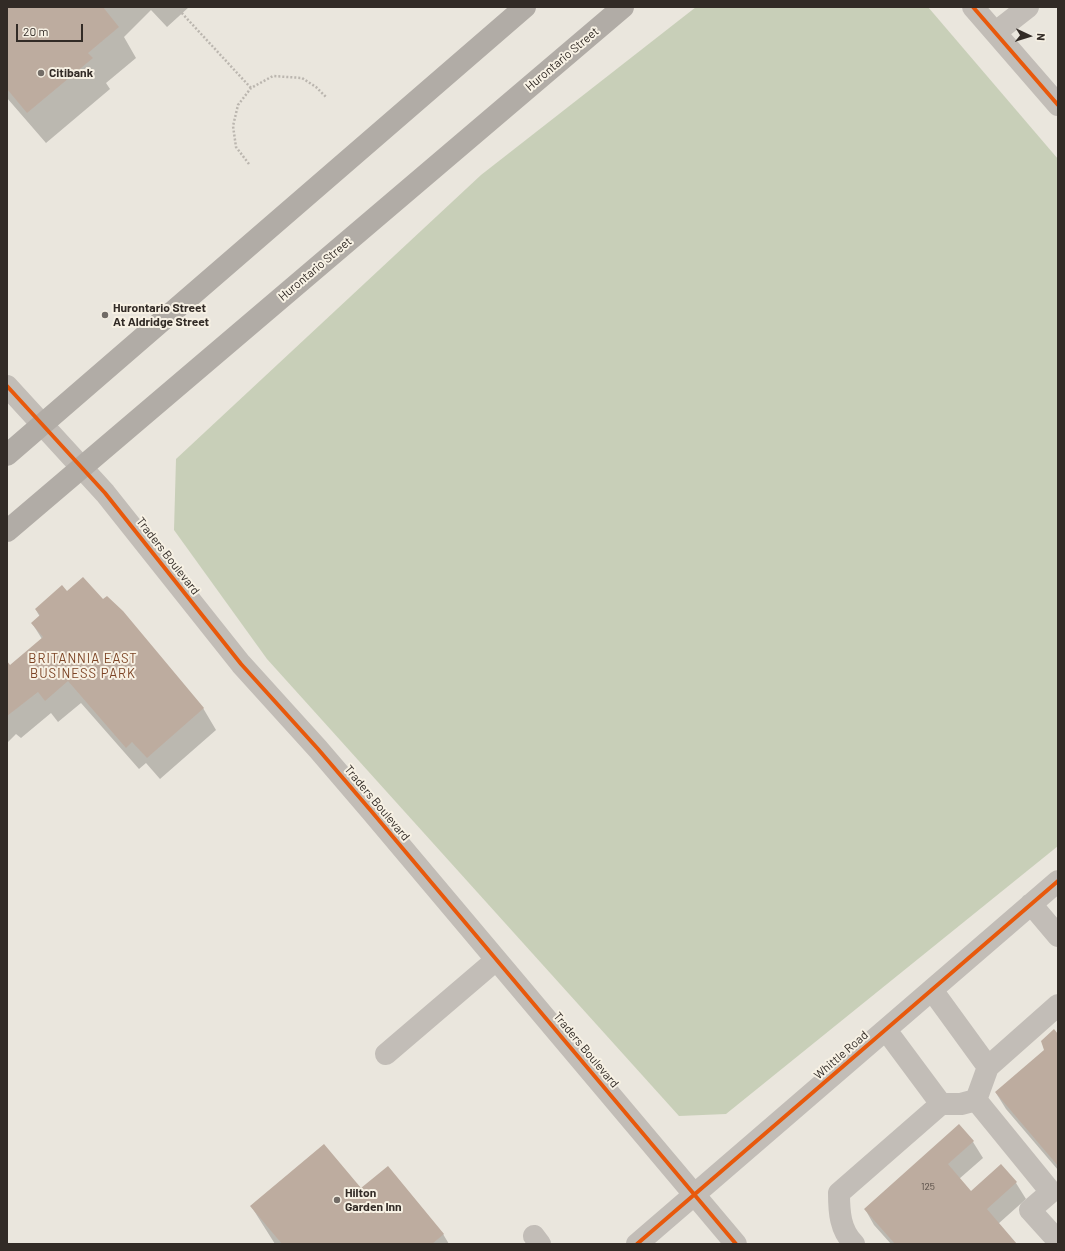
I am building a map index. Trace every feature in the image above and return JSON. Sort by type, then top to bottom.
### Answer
[{"type":"main road","points":[[7,455],[525,7]]},
{"type":"main road","name":"Hurontario Street","points":[[7,531],[623,7]]},
{"type":"street","points":[[973,7],[1058,105]]},
{"type":"street","points":[[996,32],[1028,7]]},
{"type":"street","name":"Traders Boulevard","points":[[7,386],[105,493],[241,664],[323,755],[736,1244]]},
{"type":"street","name":"Whittle Road","points":[[637,1244],[1058,881]]},
{"type":"street","points":[[1031,904],[1058,936]]},
{"type":"street","points":[[386,1054],[496,960]]},
{"type":"street","points":[[932,990],[988,1067]]},
{"type":"street","points":[[976,1100],[988,1067],[1058,1004]]},
{"type":"street","points":[[886,1030],[941,1104]]},
{"type":"street","points":[[854,1244],[848,1238],[839,1215],[839,1193],[941,1104],[961,1104],[976,1100]]},
{"type":"street","points":[[976,1100],[1051,1192],[1030,1210],[1058,1241]]},
{"type":"path","points":[[179,10],[251,88]]},
{"type":"path","points":[[249,164],[236,147],[233,126],[238,105],[251,88],[273,76],[302,78],[316,87],[326,98]]},
{"type":"green space","points":[[696,7],[928,7],[1058,159],[1058,846],[726,1114],[679,1116],[267,659],[174,530],[176,459],[481,175]]},
{"type":"building","name":"Citibank","points":[[7,7],[103,7],[119,27],[88,53],[93,58],[27,113],[7,89]]},
{"type":"building","points":[[83,577],[103,599],[107,596],[123,611],[204,708],[147,758],[132,742],[126,748],[68,681],[45,701],[38,692],[7,716],[7,661],[10,665],[43,637],[31,623],[40,615],[35,609],[62,585],[67,591]]},
{"type":"building","points":[[1054,1029],[1058,1034],[1058,1166],[995,1092],[1044,1050],[1041,1041]]},
{"type":"building","points":[[959,1124],[974,1141],[948,1164],[971,1191],[1001,1164],[1017,1182],[987,1209],[1017,1244],[895,1244],[864,1209]]},
{"type":"building","name":"Hilton Garden Inn","points":[[324,1144],[361,1188],[388,1166],[444,1234],[432,1244],[282,1244],[250,1206]]},
{"type":"cycle path","points":[[973,7],[1058,105]]},
{"type":"cycle path","points":[[7,386],[105,493],[241,664],[318,749],[372,812],[736,1244]]},
{"type":"cycle path","points":[[637,1244],[1058,881]]},
{"type":"place","name":"Citibank","points":[[41,73]]},
{"type":"place","name":"Hurontario Street At Aldridge Street","points":[[105,315]]},
{"type":"place","name":"Hilton Garden Inn","points":[[337,1200]]},
{"type":"district","name":"BRITANNIA EAST BUSINESS PARK","points":[[83,666]]}]
